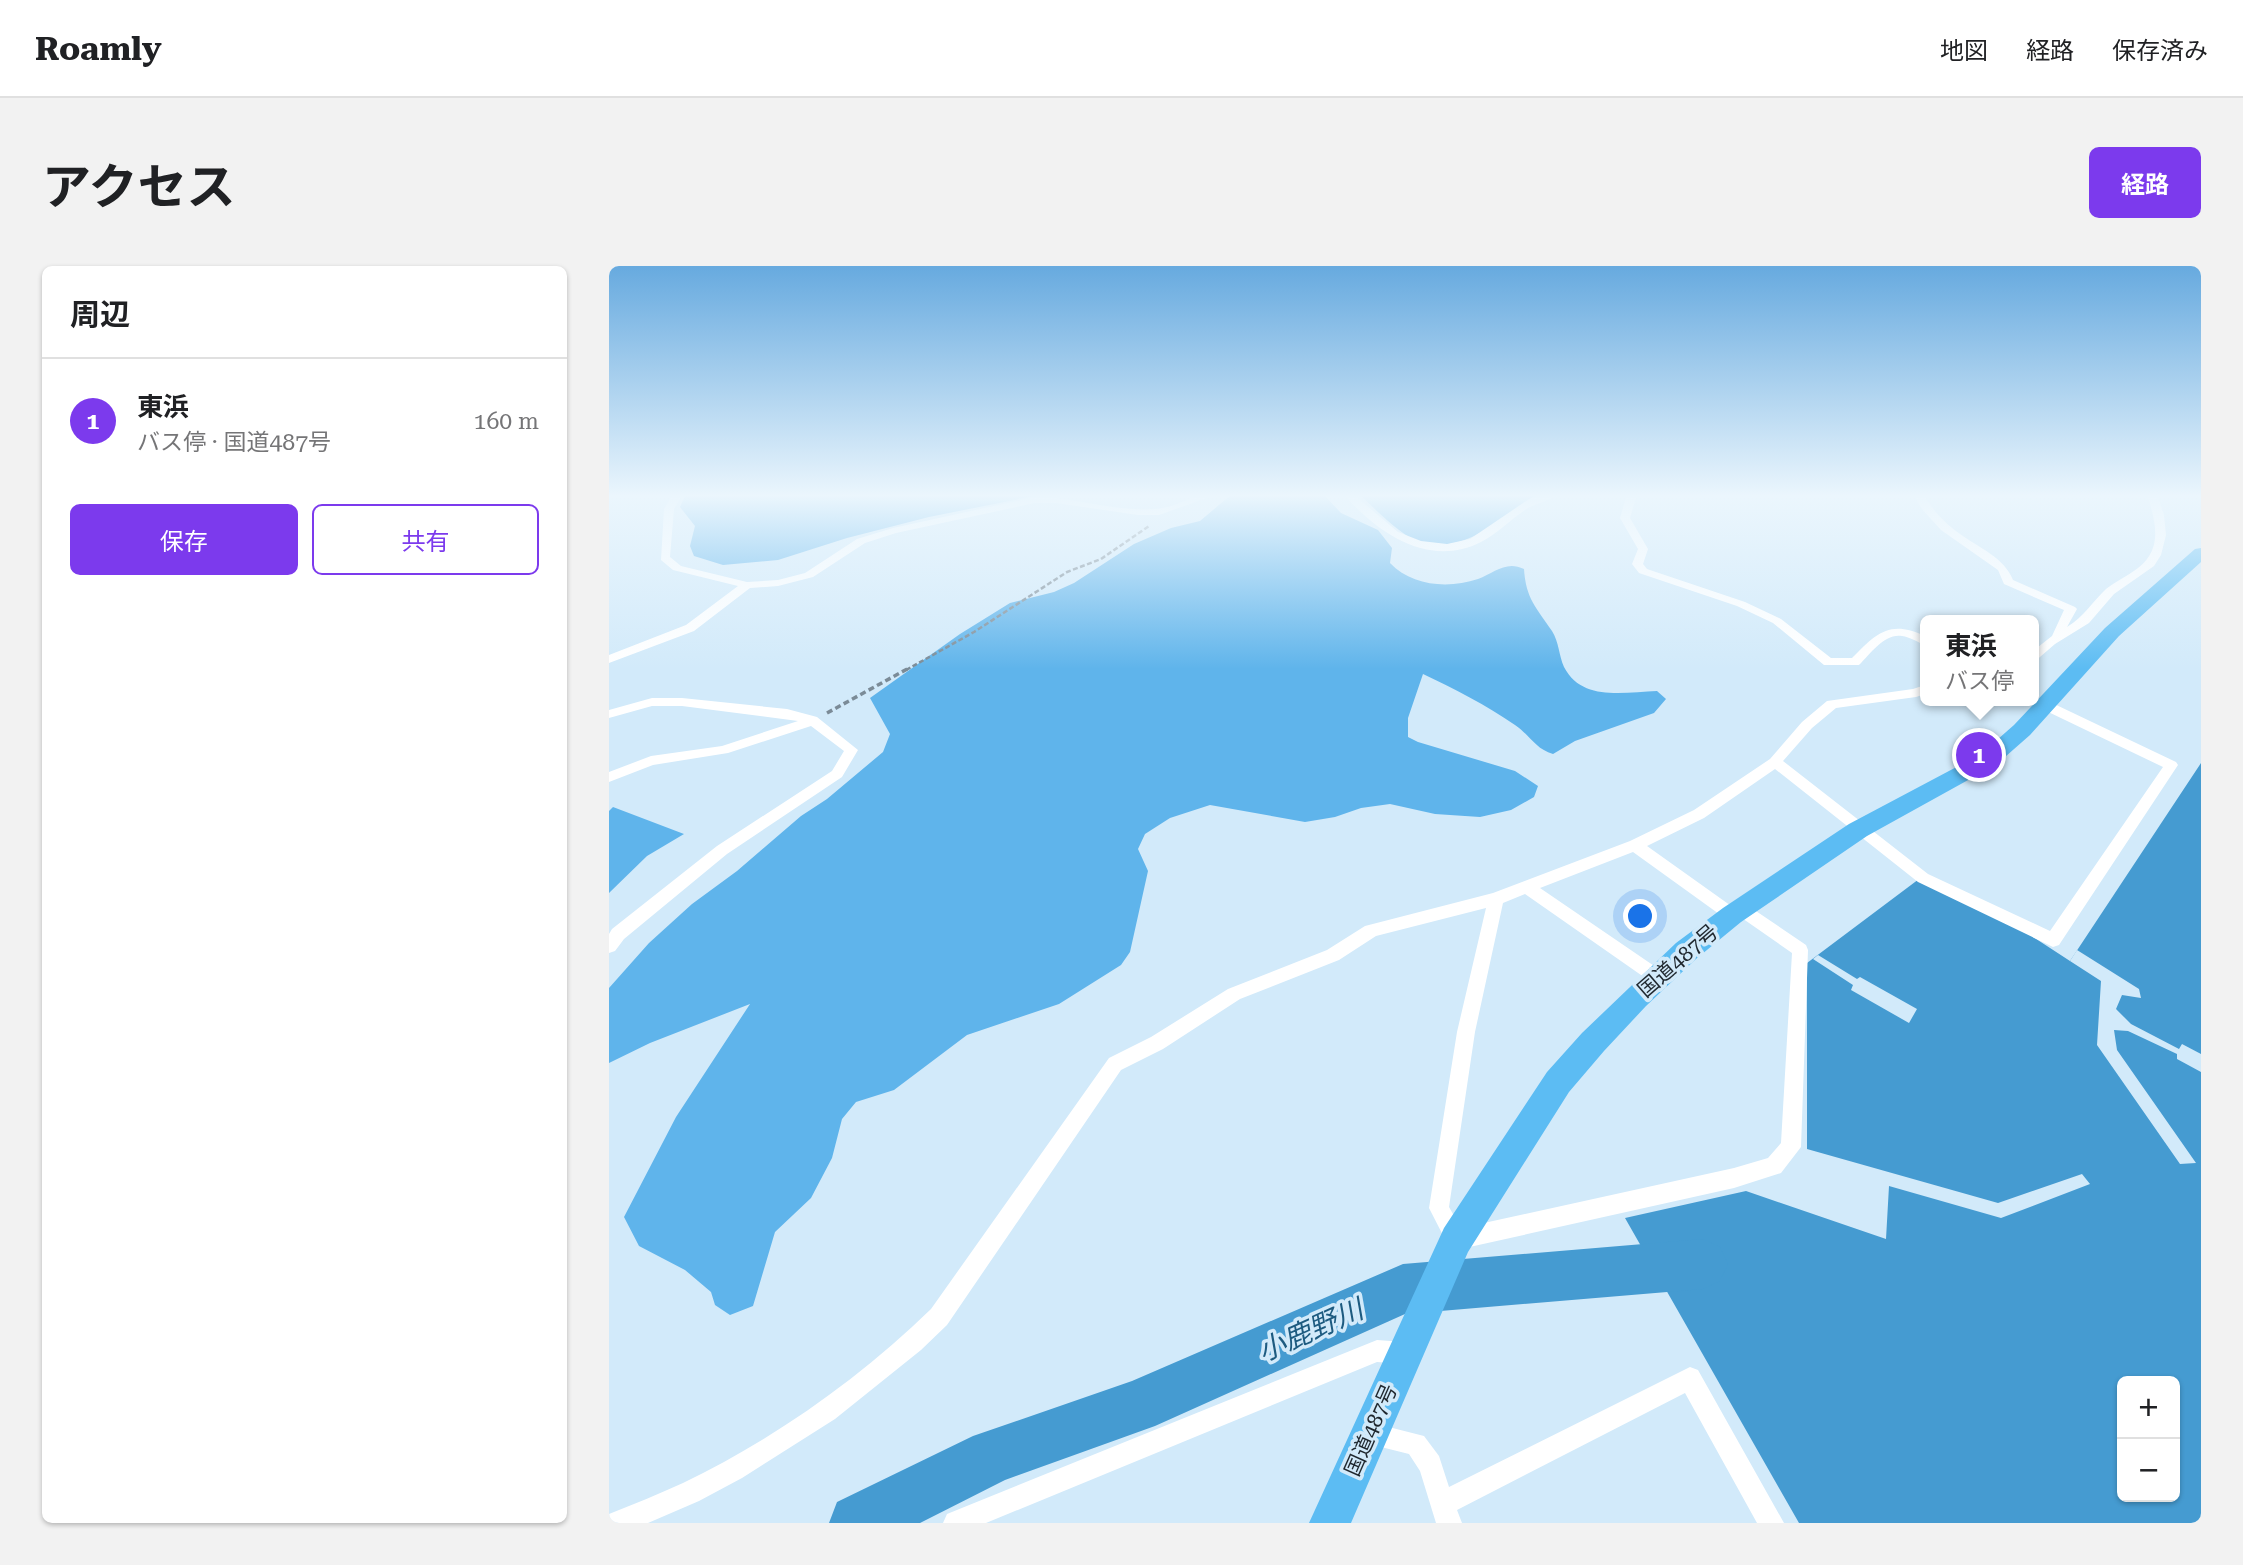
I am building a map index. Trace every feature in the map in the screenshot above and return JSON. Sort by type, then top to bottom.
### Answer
[{"type":"highway","name":"国道487号","points":[[1330,1523],[1453,1246],[1558,1082],[1593,1042],[1657,977],[1737,912],[1858,830],[1989,759],[2045,705],[2112,632],[2201,553]]},
{"type":"street","points":[[665,553],[665,558],[677,568],[747,585],[778,583],[809,575],[843,553]]},
{"type":"street","points":[[1642,553],[1637,564],[1643,571],[1741,604],[1777,621],[1828,662],[1856,662],[1884,633],[1891,631],[1911,633],[1920,638]]},
{"type":"street","points":[[1978,553],[2003,568],[2008,582],[2071,609],[2057,635],[2039,653]]},
{"type":"street","points":[[2057,635],[2087,620],[2110,592],[2153,562],[2159,553]]},
{"type":"street","points":[[609,659],[690,628],[747,585]]},
{"type":"street","points":[[618,1523],[700,1488],[824,1415],[905,1352],[939,1317],[981,1251],[1115,1064],[1157,1043],[1234,994],[1332,955],[1371,931],[1496,899],[1635,845],[1699,814],[1775,762],[1807,725],[1832,704],[1920,691]]},
{"type":"street","points":[[609,714],[652,702],[682,702],[787,713],[813,720],[851,750],[837,774],[722,850],[618,934],[609,946]]},
{"type":"street","points":[[1775,762],[1816,792],[1858,830],[1923,878],[2053,940],[2171,765],[2045,705]]},
{"type":"street","points":[[609,777],[650,761],[723,750],[813,720]]},
{"type":"street","points":[[1496,899],[1466,1032],[1439,1208],[1453,1246],[1774,1166],[1791,1147],[1800,950],[1635,845]]},
{"type":"street","points":[[1527,887],[1657,977]]},
{"type":"street","points":[[956,1523],[1377,1351],[1409,1344]]},
{"type":"street","points":[[1369,1434],[1416,1444],[1430,1465],[1447,1513],[1690,1378],[1771,1523]]},
{"type":"path","points":[[813,720],[974,632],[1067,572],[1110,553]]},
{"type":"shaded area","points":[[693,553],[801,553],[778,560],[723,565],[694,556]]},
{"type":"shaded area","points":[[1121,553],[1391,553],[1390,563],[1399,571],[1420,581],[1443,584],[1467,582],[1500,568],[1518,567],[1524,569],[1530,595],[1554,635],[1564,667],[1572,678],[1593,690],[1618,693],[1657,691],[1666,699],[1654,713],[1575,741],[1553,754],[1542,749],[1520,729],[1493,711],[1423,674],[1408,718],[1408,737],[1515,771],[1538,786],[1534,797],[1511,810],[1480,817],[1435,814],[1390,804],[1305,822],[1210,805],[1170,818],[1145,834],[1138,849],[1148,871],[1130,952],[1121,965],[1059,1004],[967,1035],[894,1090],[856,1102],[842,1119],[832,1158],[811,1198],[775,1232],[753,1306],[730,1315],[715,1305],[711,1292],[685,1270],[639,1246],[624,1217],[676,1117],[750,1004],[650,1043],[609,1063],[609,988],[649,943],[692,904],[737,871],[801,816],[827,799],[883,752],[890,734],[870,698],[960,634],[1010,603],[1054,592],[1074,583]]},
{"type":"shaded area","points":[[2201,763],[2201,1523],[1799,1523],[1625,1218],[1746,1191],[1886,1239],[1889,1186],[2001,1218],[2090,1184],[2082,1174],[1998,1203],[1807,1149],[1807,963],[1919,879],[2027,933],[2070,961]]},
{"type":"shaded area","points":[[613,807],[684,834],[647,856],[609,893],[609,811]]},
{"type":"pier","points":[[2077,950],[2139,989],[2141,998],[2122,995],[2116,1009],[2131,1024],[2179,1049],[2182,1044],[2201,1054],[2201,1072],[2177,1059],[2177,1054],[2128,1031],[2114,1030],[2117,1050],[2196,1163],[2180,1164],[2097,1045],[2101,981],[2070,961]]},
{"type":"pier","points":[[1818,955],[1857,979],[1860,977],[1917,1009],[1909,1023],[1851,990],[1853,985],[1813,959]]},
{"type":"waterway","name":"小鹿野川","points":[[858,1523],[993,1456],[1136,1407],[1403,1289],[1703,1264]]},
{"type":"place","name":"東浜","points":[[1979,755]]}]
